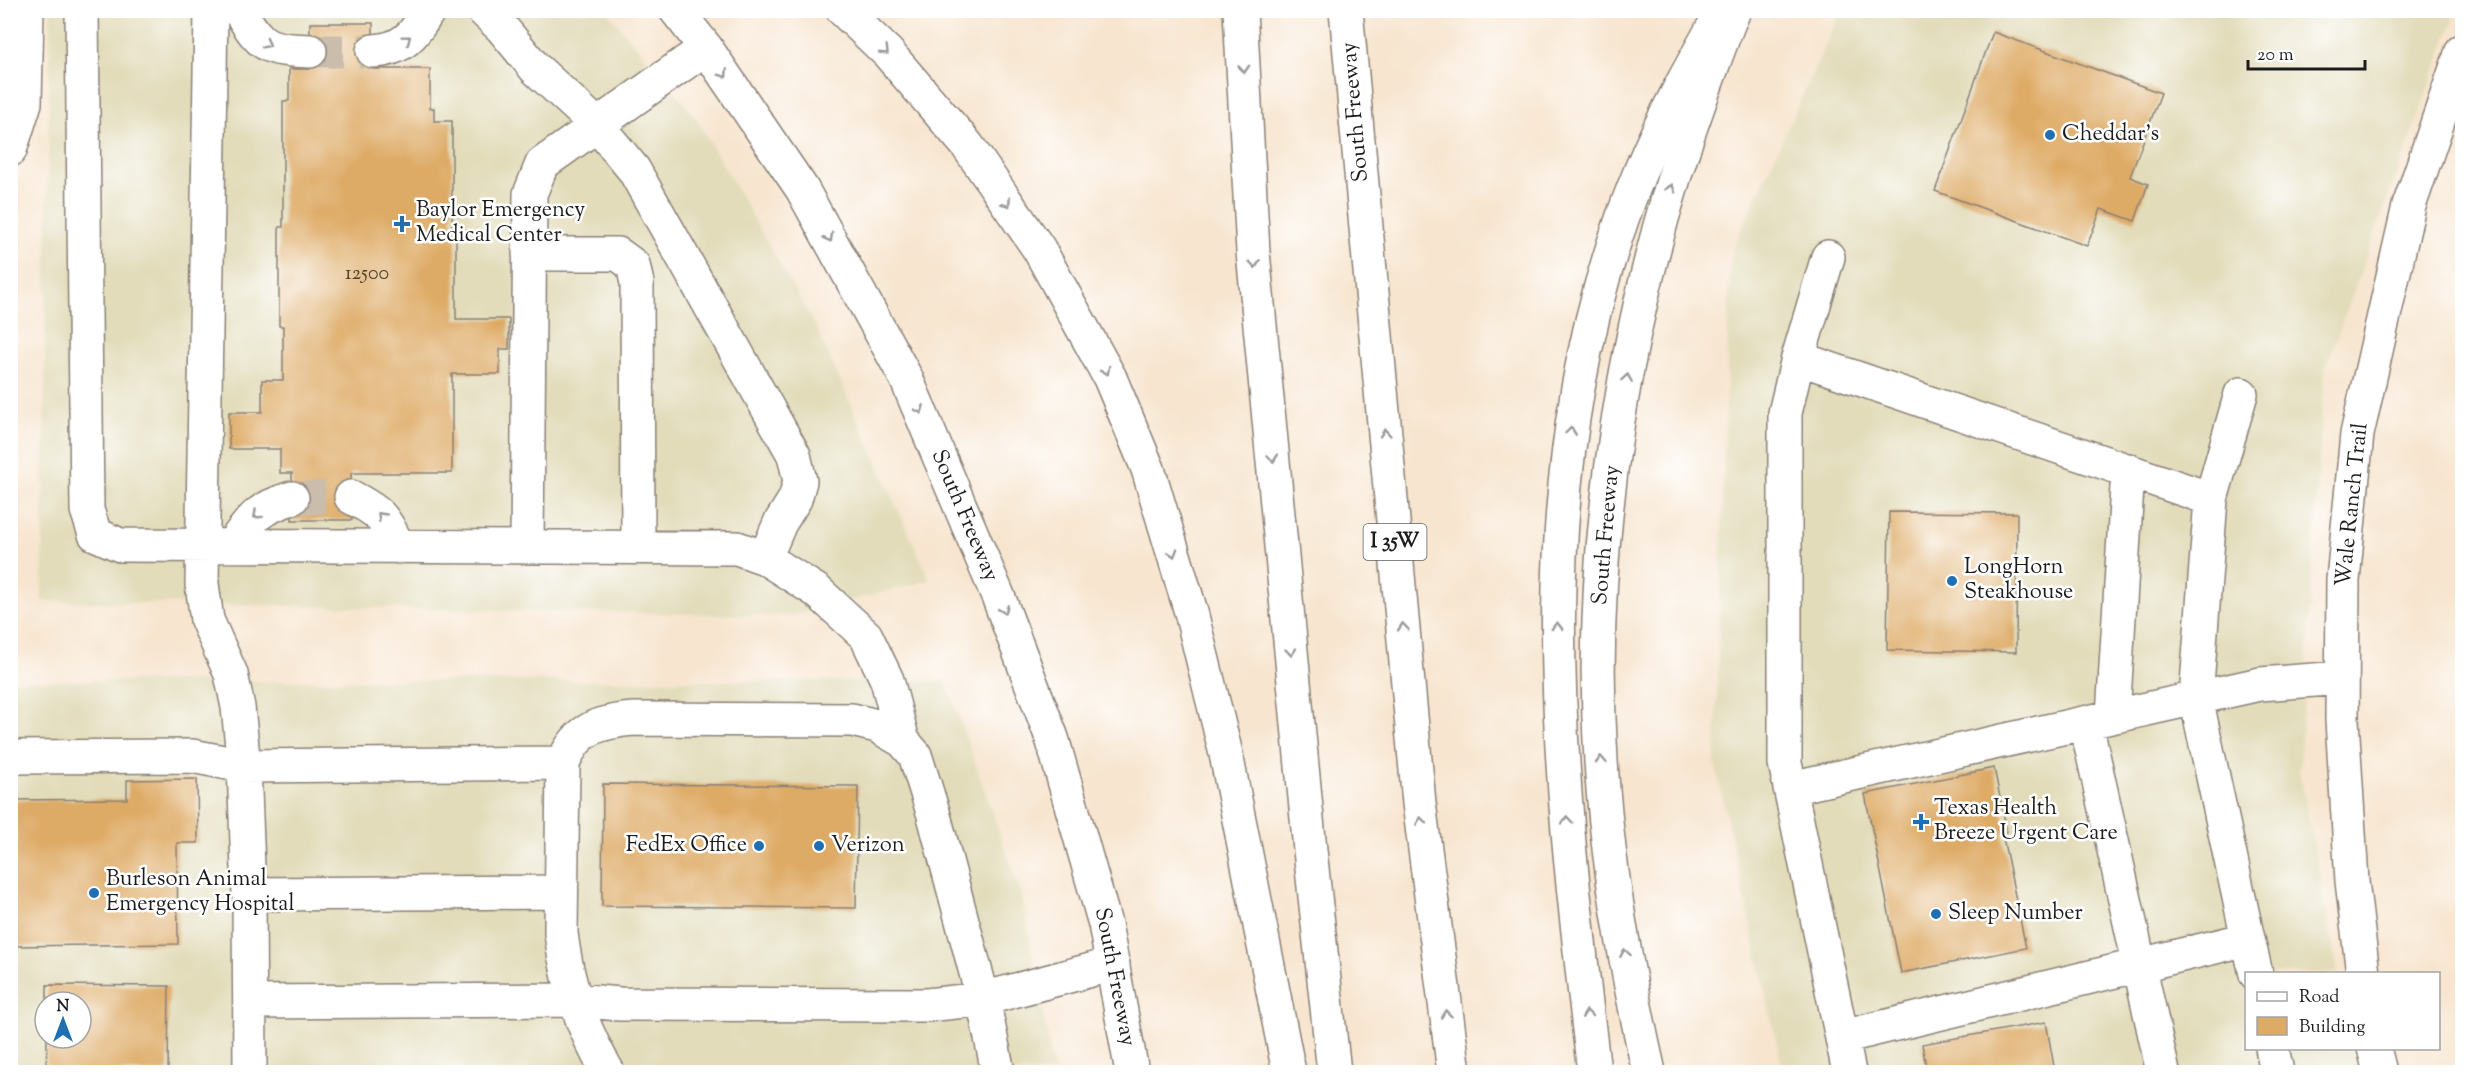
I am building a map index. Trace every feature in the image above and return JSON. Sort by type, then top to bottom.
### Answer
[{"type":"main road","points":[[10,150],[25,104],[27,10]]},
{"type":"main road","points":[[82,10],[87,510],[95,534],[120,545],[737,548],[765,558],[817,591],[866,636],[887,680],[903,741]]},
{"type":"main road","points":[[211,10],[216,545],[207,620],[231,674],[238,707],[244,766],[249,894],[250,1072]]},
{"type":"main road","points":[[239,10],[254,35],[263,44],[280,50],[310,51]]},
{"type":"main road","points":[[373,51],[387,51],[403,43],[417,31],[429,10]]},
{"type":"main road","points":[[483,10],[502,28],[535,68],[597,125],[634,170],[794,455],[800,481],[795,500],[780,523],[765,558]]},
{"type":"main road","name":"South Freeway","points":[[676,10],[706,48],[802,189],[906,378],[998,596],[1052,738],[1106,924],[1132,1072]]},
{"type":"main road","points":[[843,10],[888,53],[967,145],[1039,249],[1110,378],[1148,469],[1191,612],[1226,754],[1289,1072]]},
{"type":"main road","points":[[1240,10],[1253,252],[1309,838],[1334,1072]]},
{"type":"main road","name":"South Freeway","points":[[1346,10],[1418,791],[1454,1072]]},
{"type":"main road","points":[[1594,1072],[1574,903],[1559,716],[1558,579],[1571,432],[1584,356],[1604,277],[1640,172],[1680,87],[1723,10]]},
{"type":"main road","name":"South Freeway","points":[[1649,1072],[1634,1005],[1613,881],[1601,761],[1599,632],[1605,528],[1634,334],[1658,231],[1688,133],[1734,10]]},
{"type":"main road","points":[[527,547],[530,194],[543,164],[706,48]]},
{"type":"main road","name":"Wale Ranch Trail","points":[[2363,972],[2352,881],[2342,720],[2343,580],[2357,434],[2409,206],[2463,51]]},
{"type":"main road","points":[[529,254],[618,254],[633,265],[637,283],[638,547]]},
{"type":"main road","points":[[1828,257],[1798,358],[1785,413],[1785,763],[1849,1072]]},
{"type":"main road","points":[[1798,358],[2211,499]]},
{"type":"main road","points":[[2241,394],[2211,499],[2196,698],[2256,972]]},
{"type":"main road","points":[[2128,470],[2099,719],[2138,966],[2163,1072]]},
{"type":"main road","points":[[351,497],[374,509],[387,523],[398,546]]},
{"type":"main road","points":[[216,545],[269,505],[292,498]]},
{"type":"main road","points":[[1790,788],[2260,684],[2342,678]]},
{"type":"main road","points":[[608,1072],[596,1053],[574,1000],[568,979],[561,933],[563,763],[574,741],[588,730],[615,721],[634,719],[852,720],[877,726],[903,741],[915,755],[933,812],[983,999],[998,1072]]},
{"type":"main road","points":[[10,757],[192,756],[244,766],[563,763]]},
{"type":"main road","points":[[249,894],[561,892]]},
{"type":"main road","points":[[1842,1037],[2248,939]]},
{"type":"main road","points":[[250,1002],[574,1000],[620,1004],[927,1005],[983,999],[1113,964]]},
{"type":"main road","points":[[2272,1050],[2277,1072]]},
{"type":"main road","points":[[2374,1050],[2380,1072]]},
{"type":"shaded area","name":"Baylor Emergency Medical Center","points":[[50,10],[607,11],[696,118],[817,329],[930,580],[791,616],[42,601]]},
{"type":"shaded area","points":[[1841,11],[2457,11],[2325,369],[2299,770],[2338,972],[2245,972],[2245,1050],[2353,1050],[2359,1072],[1783,1072],[1715,763],[1730,267],[1735,244]]},
{"type":"shaded area","points":[[10,681],[946,681],[1021,893],[1054,1072],[11,1072]]},
{"type":"building","points":[[310,23],[373,23],[373,69],[430,69],[430,108],[434,108],[434,121],[452,121],[452,229],[456,229],[456,319],[509,319],[509,349],[500,349],[500,374],[452,374],[452,473],[351,473],[352,520],[292,520],[292,473],[280,473],[280,449],[229,449],[229,412],[262,412],[262,380],[283,380],[283,326],[279,326],[279,227],[283,227],[283,101],[289,101],[289,69],[310,69]]},
{"type":"building","name":"Cheddar's","points":[[1993,32],[2161,93],[2130,177],[2148,184],[2135,221],[2101,209],[2087,246],[1935,191]]},
{"type":"building","name":"LongHorn Steakhouse","points":[[1889,512],[2017,513],[2016,652],[1887,650]]},
{"type":"building","points":[[1994,768],[2007,832],[2002,833],[2026,948],[1901,973],[1865,794]]},
{"type":"building","name":"Burleson Animal Emergency Hospital","points":[[197,779],[198,843],[177,843],[178,944],[10,946],[10,800],[127,799],[127,780]]},
{"type":"building","points":[[603,784],[858,786],[856,908],[602,906]]},
{"type":"building","points":[[47,985],[169,986],[168,1072],[46,1072],[47,1050],[93,1050],[93,990],[47,990]]},
{"type":"building","points":[[2046,1022],[2055,1072],[1927,1072],[1922,1044]]},
{"type":"tunnel","points":[[310,51],[373,51]]},
{"type":"tunnel","points":[[292,498],[351,497]]},
{"type":"place","name":"Cheddar's","points":[[2050,135]]},
{"type":"place","name":"Baylor Emergency Medical Center","points":[[402,224]]},
{"type":"place","name":"LongHorn Steakhouse","points":[[1952,581]]},
{"type":"place","name":"Texas Health Breeze Urgent Care","points":[[1921,822]]},
{"type":"place","name":"FedEx Office","points":[[759,846]]},
{"type":"place","name":"Verizon","points":[[819,846]]},
{"type":"place","name":"Burleson Animal Emergency Hospital","points":[[94,893]]},
{"type":"place","name":"Sleep Number","points":[[1936,914]]}]
